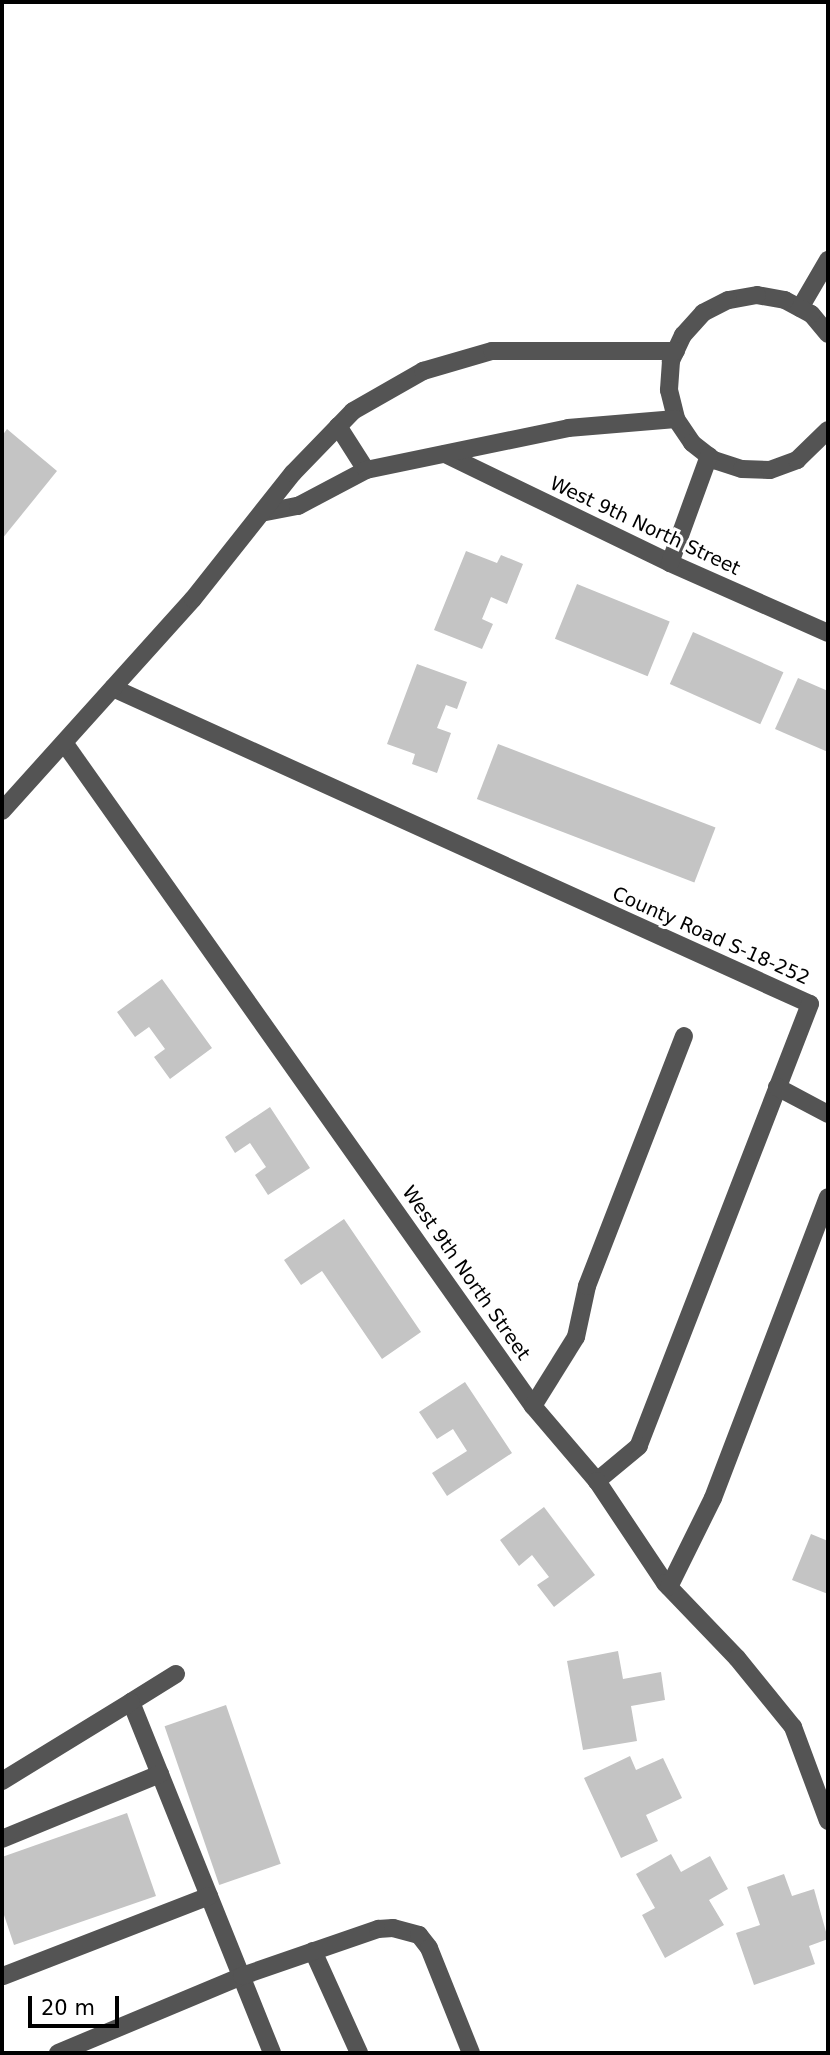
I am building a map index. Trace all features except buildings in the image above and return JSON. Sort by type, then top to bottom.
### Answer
[{"type":"street","points":[[800,308],[828,260]]},
{"type":"street","points":[[828,334],[800,308],[785,300],[757,295],[728,300],[703,313],[683,335],[676,351],[669,390],[676,419],[692,443],[709,456],[742,469],[770,470],[797,460],[828,430]]},
{"type":"street","points":[[2,811],[65,744],[266,512],[293,473],[353,411],[422,370],[492,351],[676,351]]},
{"type":"street","points":[[266,512],[298,506],[366,470],[568,428],[676,419]]},
{"type":"street","points":[[338,426],[366,470]]},
{"type":"street","name":"West 9th North Street","points":[[446,454],[670,563],[828,633]]},
{"type":"street","points":[[670,563],[709,456]]},
{"type":"street","name":"County Road S-18-252","points":[[113,688],[810,1004],[639,1446],[597,1481]]},
{"type":"street","name":"West 9th North Street","points":[[65,744],[533,1406],[597,1481],[670,1587],[765,1689],[793,1727],[828,1821]]},
{"type":"street","points":[[533,1406],[576,1337],[587,1286],[684,1036]]},
{"type":"street","points":[[777,1087],[828,1114]]},
{"type":"street","points":[[670,1587],[713,1498],[828,1198]]},
{"type":"street","points":[[2,1781],[176,1674]]},
{"type":"street","points":[[131,1702],[272,2053]]},
{"type":"street","points":[[2,1839],[160,1774]]},
{"type":"street","points":[[2,1975],[209,1896]]},
{"type":"street","points":[[58,2053],[242,1976],[378,1929],[407,1929],[419,1935],[429,1948],[471,2053]]},
{"type":"street","points":[[313,1951],[359,2053]]}]
